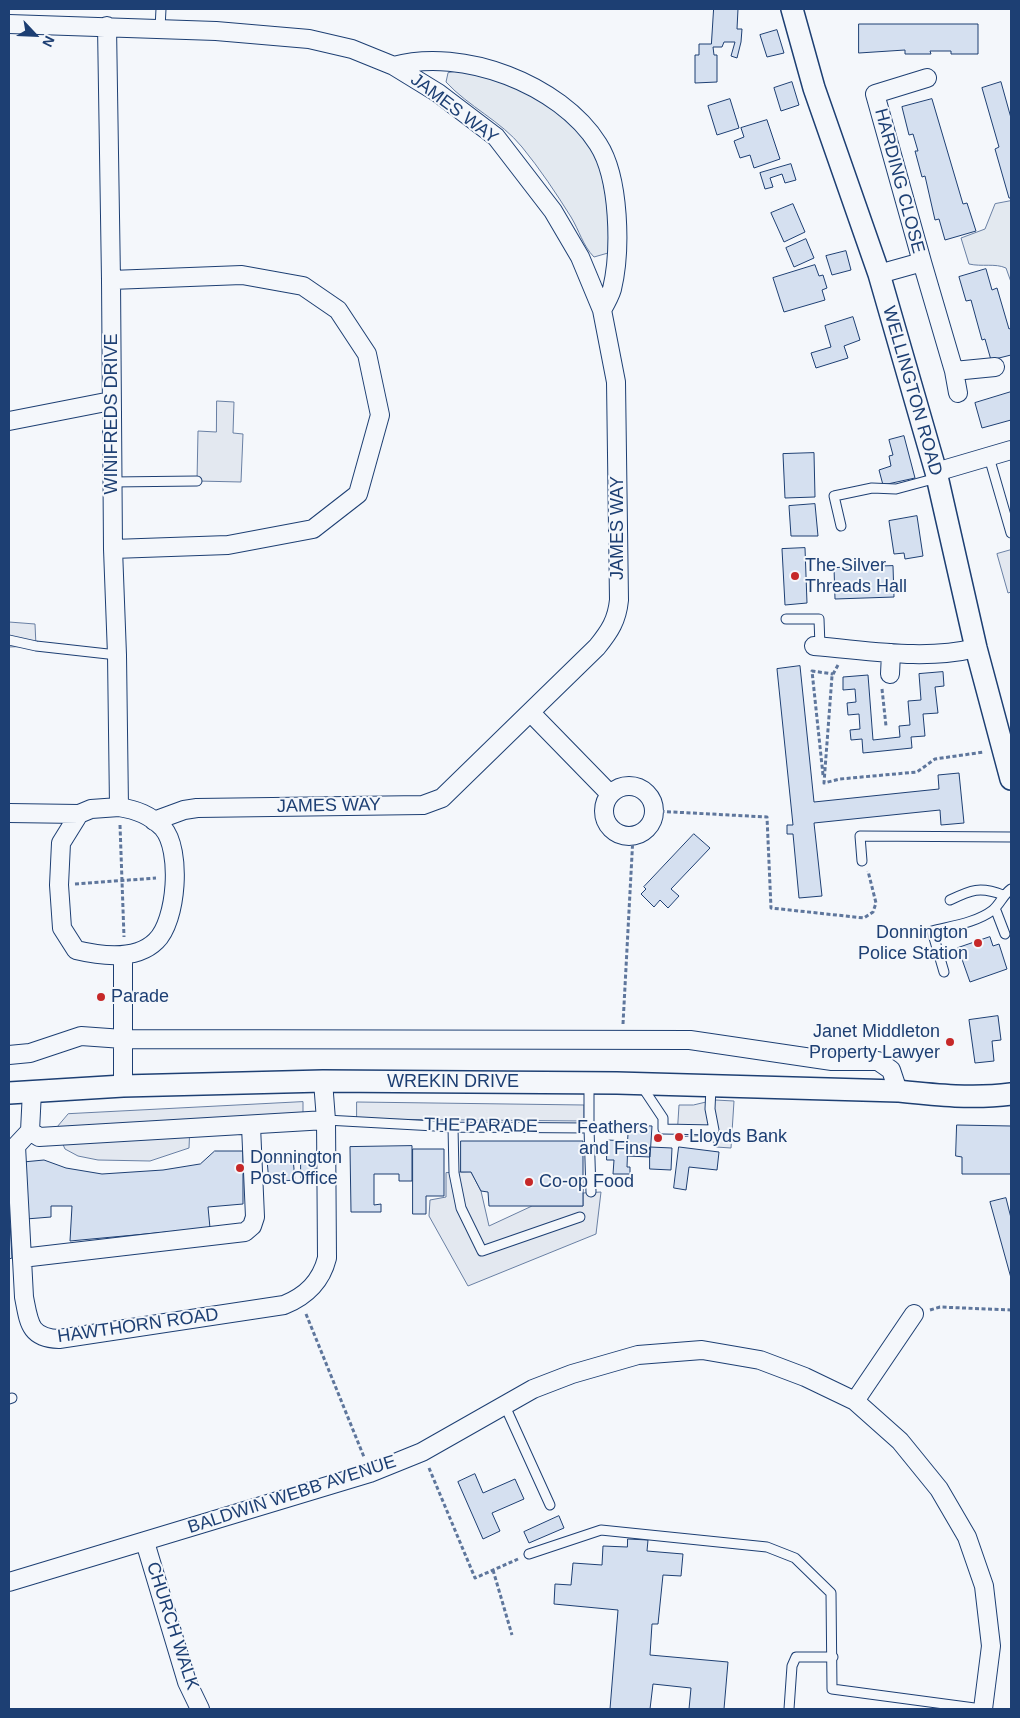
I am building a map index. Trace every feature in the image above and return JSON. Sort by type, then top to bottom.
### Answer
[{"type":"street","name":"WELLINGTON ROAD","points":[[792,9],[814,88],[878,274],[936,475],[976,648],[1011,779]]},
{"type":"street","name":"JAMES WAY","points":[[9,24],[160,28],[310,39],[352,49],[394,66],[438,93],[496,137],[553,212],[580,257],[602,310],[616,382],[619,503],[617,615],[610,630],[597,647],[454,788],[442,798],[423,805],[197,808],[184,810],[154,821]]},
{"type":"street","name":"WINIFREDS DRIVE","points":[[107,26],[113,549],[117,655],[119,807]]},
{"type":"street","name":"JAMES WAY","points":[[394,66],[415,60],[465,64],[511,76],[545,93],[575,115],[599,145],[611,175],[616,218],[616,254],[612,290],[602,310]]},
{"type":"street","name":"HARDING CLOSE","points":[[927,78],[875,94],[954,371],[958,393]]},
{"type":"street","name":"HARDING CLOSE","points":[[878,274],[922,262]]},
{"type":"street","points":[[111,280],[242,274],[303,286],[338,310],[367,354],[380,415],[358,494],[313,529],[228,545],[113,549]]},
{"type":"street","points":[[954,371],[995,367]]},
{"type":"street","points":[[9,420],[111,401]]},
{"type":"street","points":[[936,475],[1011,450]]},
{"type":"street","points":[[817,646],[891,653],[953,654],[976,648]]},
{"type":"street","points":[[890,674],[891,653]]},
{"type":"street","points":[[530,713],[610,794]]},
{"type":"street","points":[[623,786],[638,787],[649,796],[654,811],[648,827],[633,836],[618,834],[606,823],[604,808],[610,794],[623,786]]},
{"type":"street","points":[[9,813],[79,814],[91,809],[119,807],[146,814],[154,821],[164,830],[174,856],[175,876],[172,902],[165,929],[156,942],[124,956],[93,954],[76,950],[62,928],[59,885],[61,843],[79,814]]},
{"type":"street","points":[[123,1086],[124,956]]},
{"type":"street","points":[[9,1055],[30,1053],[81,1036],[123,1039],[690,1040],[832,1061],[878,1061],[891,1070],[898,1091]]},
{"type":"street","points":[[323,1082],[326,1120]]},
{"type":"street","name":"WREKIN DRIVE","points":[[9,1093],[123,1086],[323,1082],[589,1082],[898,1091],[941,1096],[1011,1094]]},
{"type":"street","points":[[30,1131],[32,1091]]},
{"type":"street","name":"THE PARADE","points":[[30,1131],[38,1137],[251,1126],[326,1120]]},
{"type":"street","name":"HAWTHORN ROAD","points":[[30,1131],[16,1146],[24,1297],[28,1320],[35,1332],[46,1338],[59,1338],[284,1305],[300,1299],[316,1284],[324,1271],[327,1258],[326,1120]]},
{"type":"street","points":[[22,1258],[244,1232],[252,1226],[255,1217],[251,1126]]},
{"type":"street","points":[[855,1401],[914,1314]]},
{"type":"street","name":"BALDWIN WEBB AVENUE","points":[[9,1582],[370,1473],[422,1452],[533,1389],[572,1374],[638,1355],[702,1350],[760,1360],[805,1377],[855,1401],[900,1441],[939,1488],[966,1537],[984,1586],[991,1646],[983,1709]]},
{"type":"street","name":"CHURCH WALK","points":[[145,1542],[187,1682],[200,1709]]},
{"type":"lane","points":[[160,28],[161,9]]},
{"type":"lane","points":[[989,457],[1011,533]]},
{"type":"lane","points":[[841,526],[834,496],[872,488],[896,489],[936,475]]},
{"type":"lane","points":[[112,482],[197,481]]},
{"type":"lane","points":[[786,619],[818,619],[817,646]]},
{"type":"lane","points":[[9,640],[36,646],[117,655]]},
{"type":"lane","points":[[862,861],[860,836],[1011,836]]},
{"type":"lane","points":[[950,900],[972,889],[992,891],[1003,895]]},
{"type":"lane","points":[[944,972],[932,931],[984,916],[995,908],[1003,895],[1011,889]]},
{"type":"lane","points":[[995,908],[1005,934]]},
{"type":"lane","points":[[589,1082],[591,1192]]},
{"type":"lane","points":[[640,1083],[663,1118],[663,1129],[714,1130],[710,1109],[711,1087]]},
{"type":"lane","name":"THE PARADE","points":[[326,1120],[453,1127],[589,1128]]},
{"type":"lane","points":[[453,1127],[454,1173],[461,1208],[482,1251],[580,1217]]},
{"type":"lane","points":[[505,1406],[550,1505]]},
{"type":"lane","points":[[529,1554],[601,1530],[767,1547],[796,1558],[831,1593],[832,1689],[983,1709]]},
{"type":"lane","points":[[790,1709],[792,1666],[796,1657],[833,1657]]},
{"type":"path","points":[[824,783],[833,674],[846,649]]},
{"type":"path","points":[[824,783],[812,671],[833,674]]},
{"type":"path","points":[[824,783],[840,779],[917,772],[935,759],[978,754],[1002,748]]},
{"type":"path","points":[[119,807],[124,880],[124,956]]},
{"type":"path","points":[[654,811],[767,817],[771,908],[864,918],[873,912],[876,903],[870,874],[862,861]]},
{"type":"path","points":[[622,1040],[633,836]]},
{"type":"path","points":[[59,885],[175,876]]},
{"type":"path","points":[[300,1299],[370,1473]]},
{"type":"path","points":[[914,1314],[940,1306],[1011,1310]]},
{"type":"path","points":[[422,1452],[474,1578],[529,1554]]},
{"type":"path","points":[[493,1570],[512,1635]]},
{"type":"shaded area","points":[[458,71],[496,80],[533,94],[566,115],[580,128],[597,155],[600,168],[610,222],[608,253],[594,257],[560,199],[522,147],[504,129],[446,82],[448,73]]},
{"type":"shaded area","points":[[1011,201],[1011,282],[1006,268],[969,264],[961,238],[985,229],[995,204]]},
{"type":"shaded area","points":[[217,401],[234,402],[233,433],[243,434],[241,482],[197,481],[198,431],[216,432]]},
{"type":"shaded area","points":[[1011,550],[1011,592],[1008,593],[997,554]]},
{"type":"shaded area","points":[[9,622],[35,624],[36,646],[9,647]]},
{"type":"shaded area","points":[[715,1100],[734,1101],[731,1148],[716,1147],[709,1135],[677,1137],[679,1105],[693,1105]]},
{"type":"shaded area","points":[[303,1102],[303,1117],[190,1124],[189,1148],[150,1161],[98,1160],[78,1156],[65,1149],[57,1131],[57,1127],[68,1114]]},
{"type":"shaded area","points":[[357,1102],[584,1105],[584,1121],[357,1119]]},
{"type":"shaded area","points":[[471,1172],[481,1191],[489,1226],[532,1206],[583,1206],[583,1193],[601,1192],[596,1234],[468,1286],[429,1216],[430,1200],[446,1197],[446,1173]]},
{"type":"building","points":[[714,9],[738,9],[737,29],[742,29],[737,58],[731,56],[735,42],[724,42],[722,47],[713,47],[714,55],[717,55],[717,82],[695,83],[695,55],[699,55],[699,44],[711,44]]},
{"type":"building","points":[[859,24],[978,24],[978,54],[951,54],[951,51],[930,51],[931,54],[905,54],[905,50],[859,53]]},
{"type":"building","points":[[777,30],[784,53],[767,57],[760,35]]},
{"type":"building","points":[[792,82],[799,105],[781,111],[774,88]]},
{"type":"building","points":[[1001,82],[1011,118],[1011,198],[1009,198],[995,149],[999,147],[982,88]]},
{"type":"building","points":[[730,99],[739,128],[717,135],[708,106]]},
{"type":"building","points":[[932,99],[963,204],[967,203],[976,231],[945,240],[939,219],[935,220],[925,176],[922,177],[915,151],[918,151],[913,134],[909,135],[902,107]]},
{"type":"building","points":[[767,120],[780,159],[754,168],[750,155],[740,158],[734,141],[744,137],[741,128]]},
{"type":"building","points":[[791,164],[796,180],[785,183],[782,174],[770,178],[773,187],[765,189],[760,173]]},
{"type":"building","points":[[793,204],[805,232],[784,242],[771,213]]},
{"type":"building","points":[[806,239],[814,258],[794,267],[786,248]]},
{"type":"building","points":[[846,251],[851,270],[832,275],[826,256]]},
{"type":"building","points":[[815,265],[819,276],[823,275],[827,288],[822,290],[825,300],[784,312],[773,278]]},
{"type":"building","points":[[986,269],[992,290],[997,288],[1009,329],[1011,328],[1011,355],[991,360],[985,339],[982,340],[971,300],[966,301],[959,277]]},
{"type":"building","points":[[853,317],[860,340],[844,346],[848,358],[816,368],[811,353],[831,347],[825,326]]},
{"type":"building","points":[[1011,392],[1011,420],[982,428],[975,403]]},
{"type":"building","points":[[904,436],[915,478],[883,485],[879,470],[891,466],[889,456],[893,455],[889,440]]},
{"type":"building","points":[[814,453],[815,497],[785,498],[783,454]]},
{"type":"building","points":[[815,504],[818,536],[791,536],[789,506]]},
{"type":"building","points":[[917,516],[923,556],[905,559],[904,553],[894,554],[889,521]]},
{"type":"building","name":"The Silver Threads Hall","points":[[805,548],[807,603],[785,605],[782,549]]},
{"type":"building","points":[[893,566],[894,597],[835,599],[834,568]]},
{"type":"building","points":[[800,666],[814,802],[939,789],[938,775],[959,773],[964,823],[941,825],[940,810],[814,823],[822,896],[799,898],[793,834],[787,834],[787,825],[793,825],[777,669]]},
{"type":"building","points":[[943,672],[944,686],[935,687],[938,713],[923,714],[925,736],[911,737],[912,748],[863,753],[862,739],[851,740],[850,730],[860,729],[859,714],[848,715],[847,703],[856,702],[855,689],[843,690],[843,677],[868,675],[873,740],[900,737],[899,726],[910,725],[908,701],[921,700],[919,674]]},
{"type":"building","points":[[694,834],[710,848],[671,889],[679,896],[668,908],[660,900],[654,907],[641,894],[646,889],[644,887]]},
{"type":"building","points":[[990,937],[993,946],[999,944],[1007,969],[970,982],[958,948]]},
{"type":"building","points":[[998,1016],[1001,1040],[992,1041],[994,1061],[975,1063],[969,1020]]},
{"type":"building","points":[[629,1125],[652,1126],[650,1157],[627,1156]]},
{"type":"building","points":[[957,1125],[1011,1126],[1011,1174],[962,1174],[962,1157],[956,1156]]},
{"type":"building","points":[[607,1140],[628,1141],[627,1167],[630,1167],[630,1174],[613,1174],[614,1160],[607,1160]]},
{"type":"building","name":"Co-op Food","points":[[461,1141],[583,1141],[583,1206],[489,1206],[488,1192],[481,1191],[471,1172],[461,1172]]},
{"type":"building","points":[[412,1146],[412,1181],[399,1181],[399,1174],[374,1174],[374,1205],[381,1204],[381,1212],[351,1212],[350,1147]]},
{"type":"building","points":[[650,1147],[672,1148],[671,1170],[650,1169]]},
{"type":"building","points":[[679,1147],[719,1152],[717,1170],[689,1167],[686,1190],[674,1188]]},
{"type":"building","points":[[413,1149],[444,1149],[444,1196],[426,1196],[426,1214],[413,1214]]},
{"type":"building","points":[[215,1151],[243,1151],[243,1204],[208,1207],[210,1228],[70,1241],[72,1206],[51,1206],[51,1217],[26,1219],[23,1162],[44,1160],[66,1168],[102,1174],[163,1170],[200,1164]]},
{"type":"building","points":[[301,1156],[315,1156],[315,1178],[301,1178]]},
{"type":"building","points":[[293,1158],[295,1180],[269,1182],[267,1160]]},
{"type":"building","points":[[1006,1198],[1011,1218],[1011,1278],[990,1202]]},
{"type":"building","points":[[9,1204],[12,1258],[9,1259]]},
{"type":"building","points":[[475,1474],[483,1493],[515,1479],[524,1499],[492,1513],[500,1531],[483,1539],[458,1482]]},
{"type":"building","points":[[559,1516],[564,1528],[529,1543],[524,1532]]},
{"type":"building","points":[[628,1539],[648,1540],[647,1551],[683,1554],[681,1576],[663,1575],[658,1624],[652,1624],[650,1655],[728,1662],[724,1709],[689,1709],[691,1688],[653,1684],[650,1709],[610,1709],[618,1610],[554,1604],[555,1584],[571,1585],[573,1563],[602,1565],[603,1546],[627,1547]]},
{"type":"place","name":"The Silver Threads Hall","points":[[795,576]]},
{"type":"place","name":"Donnington Police Station","points":[[978,943]]},
{"type":"place","name":"Parade","points":[[101,997]]},
{"type":"place","name":"Janet Middleton Property Lawyer","points":[[950,1042]]},
{"type":"place","name":"Lloyds Bank","points":[[679,1137]]},
{"type":"place","name":"Feathers and Fins","points":[[658,1138]]},
{"type":"place","name":"Donnington Post Office","points":[[240,1168]]},
{"type":"place","name":"Co-op Food","points":[[529,1182]]}]
